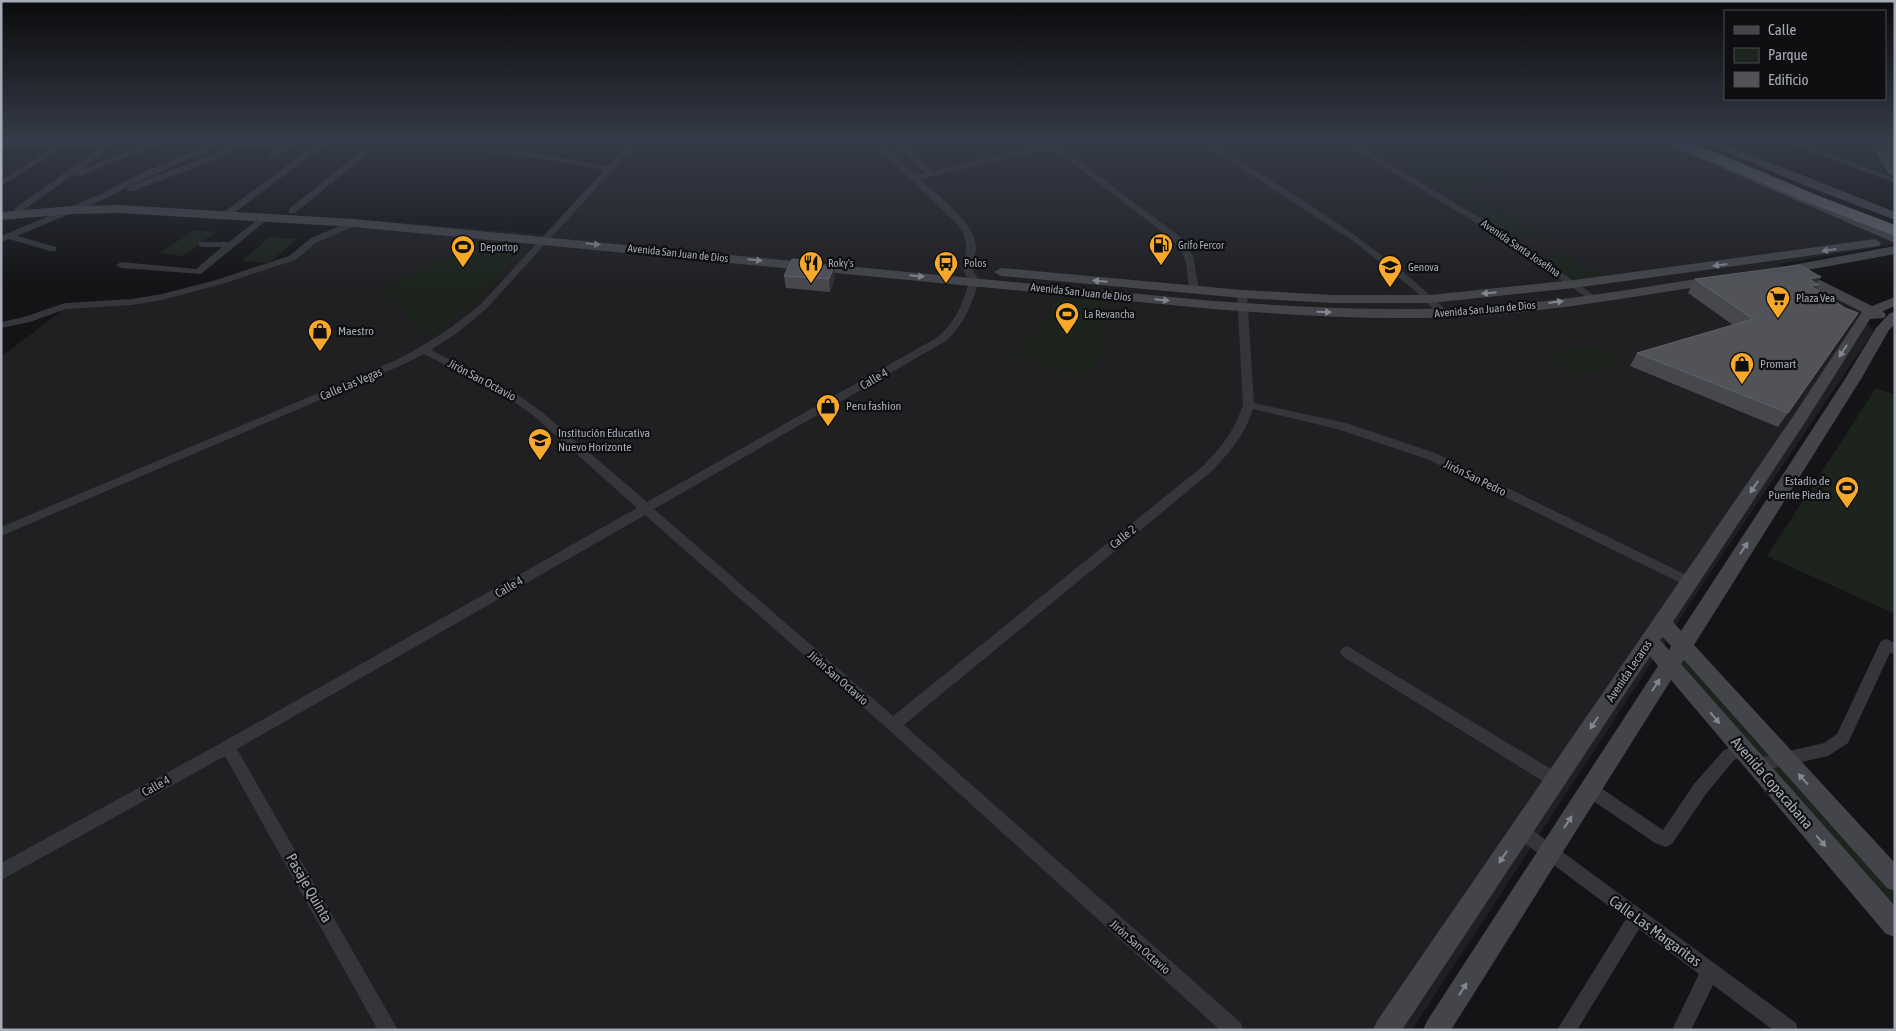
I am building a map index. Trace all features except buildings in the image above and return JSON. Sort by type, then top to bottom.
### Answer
[{"type":"highway","points":[[1788,188],[1895,237]]},
{"type":"highway","points":[[1798,188],[1895,237]]},
{"type":"main road","points":[[1778,188],[1895,237]]},
{"type":"main road","points":[[1822,188],[1895,216]]},
{"type":"main road","name":"Avenida San Juan de Dios","points":[[1,210],[54,211]]},
{"type":"main road","name":"Avenida San Juan de Dios","points":[[1,216],[72,210],[146,210],[549,235],[974,281],[1212,298],[1326,312],[1443,313],[1593,298],[1731,278]]},
{"type":"main road","name":"Avenida San Juan de Dios","points":[[266,217],[292,211],[549,235],[967,268],[1194,290],[1212,298]]},
{"type":"main road","name":"Avenida San Juan de Dios","points":[[1769,266],[1790,270],[1895,237]]},
{"type":"main road","name":"Avenida San Juan de Dios","points":[[1242,301],[1430,299],[1769,266],[1895,237]]},
{"type":"main road","points":[[1790,270],[1871,312],[1893,312]]},
{"type":"main road","name":"Avenida Lecaros","points":[[1386,1030],[1690,582],[1798,421],[1865,316],[1871,312]]},
{"type":"main road","points":[[1444,1026],[1549,852],[1893,312]]},
{"type":"main road","points":[[1662,622],[1784,759],[1891,870]]},
{"type":"main road","name":"Avenida Copacabana","points":[[1649,641],[1895,925]]},
{"type":"street","points":[[18,210],[50,188]]},
{"type":"street","points":[[5,238],[119,188]]},
{"type":"street","points":[[104,196],[130,188]]},
{"type":"street","points":[[227,214],[262,188]]},
{"type":"street","points":[[292,211],[320,188]]},
{"type":"street","name":"Calle Las Vegas","points":[[1,532],[398,363],[424,350],[451,334],[479,310],[592,188]]},
{"type":"street","points":[[925,188],[968,232],[972,241],[972,251],[967,268],[974,281]]},
{"type":"street","points":[[1110,188],[1176,238],[1188,252],[1192,263],[1194,290]]},
{"type":"street","points":[[1276,188],[1382,259],[1430,299],[1443,313]]},
{"type":"street","name":"Avenida Santa Josefina","points":[[1429,188],[1493,228],[1593,298]]},
{"type":"street","points":[[121,265],[198,272],[266,217]]},
{"type":"street","points":[[1,325],[26,320],[64,306],[132,302],[162,297],[219,282],[292,258],[314,240],[354,223]]},
{"type":"street","points":[[5,238],[53,249]]},
{"type":"street","points":[[202,244],[232,245]]},
{"type":"street","name":"Calle 4","points":[[1,872],[228,747],[942,339],[960,321],[965,313],[974,281]]},
{"type":"street","name":"Calle 2","points":[[892,725],[1207,469],[1231,444],[1243,422],[1249,405],[1242,301]]},
{"type":"street","name":"Jirón San Octavio","points":[[424,350],[523,402],[892,725],[1234,1030]]},
{"type":"street","name":"Jirón San Pedro","points":[[1249,405],[1290,412],[1339,424],[1390,440],[1431,456],[1690,582]]},
{"type":"street","points":[[1589,789],[1661,838],[1666,839],[1700,789],[1729,755],[1749,758],[1784,759],[1828,749],[1843,738],[1886,646],[1895,650]]},
{"type":"street","points":[[1347,652],[1555,780]]},
{"type":"street","name":"Pasaje Quinta","points":[[228,747],[389,1030]]},
{"type":"street","name":"Calle Las Margaritas","points":[[1520,832],[1789,1030]]},
{"type":"street","points":[[1566,1030],[1637,917]]},
{"type":"street","points":[[1681,1030],[1710,971]]},
{"type":"shaded area","points":[[590,188],[1778,188],[1895,236],[1895,244],[1779,264],[1860,310],[1873,332],[1712,570],[1412,1030],[1,1030],[1,357],[72,303],[122,302],[206,287],[294,260],[316,241],[363,220],[547,235]]},
{"type":"green space","points":[[1469,192],[1543,238],[1509,233],[1455,197]]},
{"type":"green space","points":[[194,230],[216,232],[183,256],[160,253]]},
{"type":"green space","points":[[270,237],[297,239],[269,263],[242,261]]},
{"type":"green space","name":"Deportop","points":[[473,242],[526,246],[470,305],[430,336],[378,290]]},
{"type":"green space","points":[[1559,249],[1598,276],[1575,280],[1546,260]]},
{"type":"green space","name":"La Revancha","points":[[1054,297],[1106,303],[1100,359],[1084,379],[1014,356],[1050,315]]},
{"type":"green space","points":[[1601,346],[1623,365],[1570,378],[1545,352]]},
{"type":"green space","name":"Estadio de Puente Piedra","points":[[1876,388],[1895,395],[1895,614],[1767,556]]},
{"type":"green space","points":[[1683,647],[1780,757],[1756,762],[1673,664]]},
{"type":"green space","points":[[1784,762],[1895,886],[1895,918],[1762,767]]},
{"type":"place","name":"Grifo Fercor","points":[[1161,266]]},
{"type":"place","name":"Deportop","points":[[463,268]]},
{"type":"place","name":"Roky's","points":[[811,284]]},
{"type":"place","name":"Polos","points":[[946,284]]},
{"type":"place","name":"Genova","points":[[1390,288]]},
{"type":"place","name":"Plaza Vea","points":[[1778,319]]},
{"type":"place","name":"La Revancha","points":[[1067,335]]},
{"type":"place","name":"Maestro","points":[[320,352]]},
{"type":"place","name":"Promart","points":[[1742,385]]},
{"type":"place","name":"Peru fashion","points":[[828,427]]},
{"type":"place","name":"Institución Educativa Nuevo Horizonte","points":[[540,461]]},
{"type":"place","name":"Estadio de Puente Piedra","points":[[1847,509]]}]
